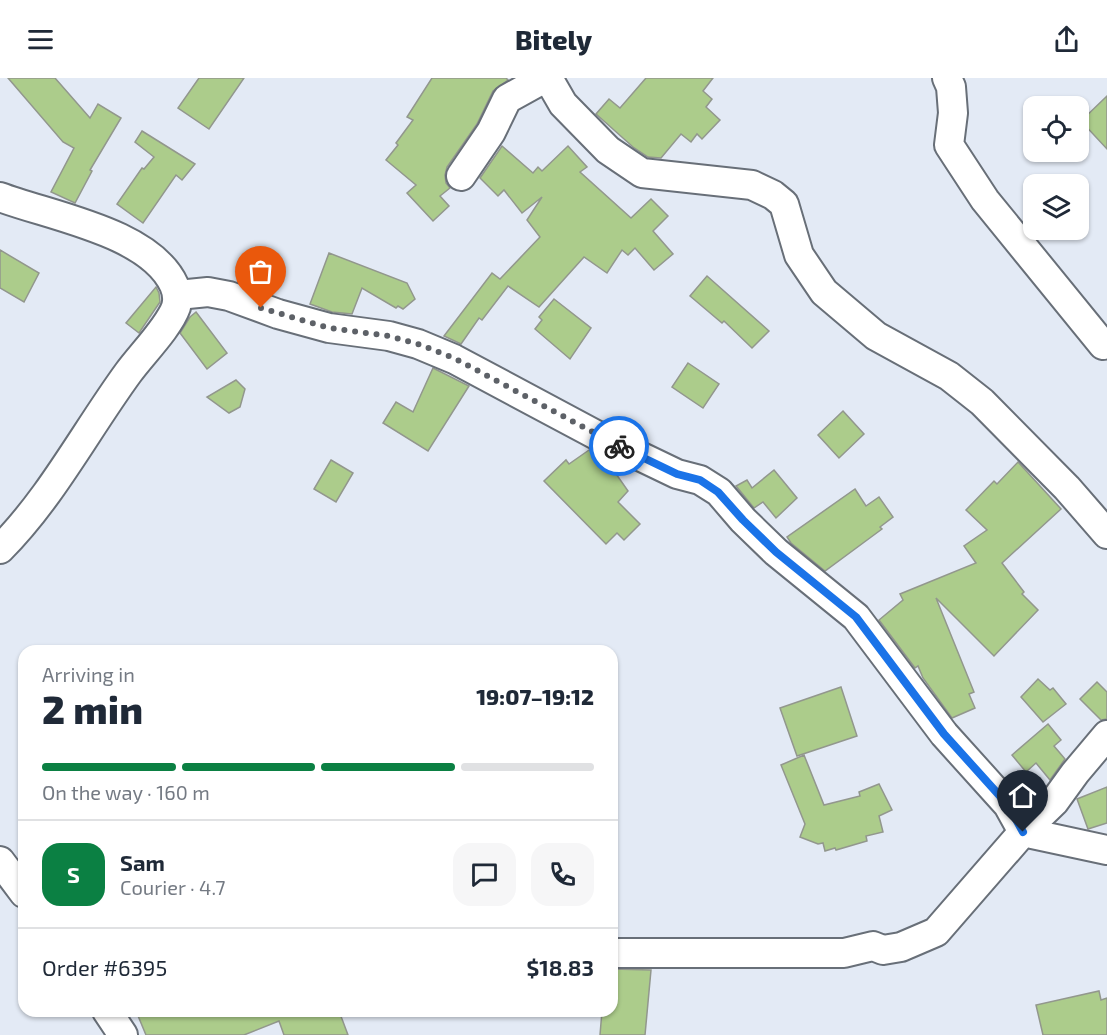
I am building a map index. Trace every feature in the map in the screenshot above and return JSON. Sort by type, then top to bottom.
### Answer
[{"type":"street","points":[[460,176],[491,132],[507,99],[546,78],[563,104],[608,150],[642,173],[752,185],[773,195],[784,204],[799,255],[824,292],[876,336],[949,376],[982,402],[1067,488],[1107,534]]},
{"type":"street","points":[[947,78],[951,87],[953,113],[950,145],[985,200],[1106,352]]},
{"type":"street","points":[[0,197],[109,234],[150,255],[174,284],[177,295],[176,308],[166,324],[127,375],[25,522],[0,549]]},
{"type":"street","points":[[177,295],[208,292],[230,296],[278,314],[329,328],[389,336],[418,344],[454,358],[610,442],[677,474],[700,480],[718,492],[776,552],[856,617],[944,734],[1008,805],[1023,832],[1107,850]]},
{"type":"street","points":[[618,953],[844,953],[873,946],[883,950],[901,947],[936,932],[1023,832],[1054,802],[1107,735]]},
{"type":"street","points":[[0,861],[18,885]]},
{"type":"street","points":[[111,1017],[123,1035]]},
{"type":"building","points":[[8,78],[55,78],[90,118],[98,104],[121,118],[90,170],[92,171],[75,203],[51,192],[74,148],[63,142]]},
{"type":"building","points":[[199,78],[244,78],[209,129],[178,108]]},
{"type":"building","points":[[432,78],[506,78],[508,80],[493,91],[477,124],[447,167],[446,183],[450,188],[440,196],[449,206],[433,221],[407,193],[416,185],[386,160],[413,120],[407,117]]},
{"type":"building","points":[[646,78],[713,78],[703,91],[712,99],[706,107],[720,120],[702,139],[697,134],[691,142],[681,134],[661,158],[648,157],[633,147],[596,114],[609,99],[620,108]]},
{"type":"building","points":[[1107,96],[1107,149],[1089,130],[1089,113]]},
{"type":"building","points":[[142,131],[195,164],[182,180],[176,175],[143,223],[117,204],[142,168],[144,169],[154,157],[135,142]]},
{"type":"building","points":[[502,146],[533,173],[538,167],[542,171],[568,146],[587,167],[580,172],[631,218],[651,199],[668,216],[653,231],[673,254],[654,270],[635,248],[628,255],[622,250],[607,273],[584,257],[539,307],[508,286],[482,320],[479,318],[461,344],[444,336],[492,273],[500,279],[540,237],[527,220],[542,197],[522,213],[504,190],[498,196],[480,178]]},
{"type":"building","points":[[0,250],[39,273],[24,302],[0,288]]},
{"type":"building","points":[[329,253],[407,283],[415,299],[403,309],[398,306],[396,308],[362,288],[352,314],[332,312],[310,304]]},
{"type":"building","points":[[707,276],[769,331],[752,348],[724,321],[722,323],[690,296]]},
{"type":"building","points":[[156,287],[160,302],[139,333],[126,323]]},
{"type":"building","points":[[554,299],[591,328],[570,359],[535,329],[542,320],[539,317]]},
{"type":"building","points":[[196,312],[227,353],[207,369],[180,333]]},
{"type":"building","points":[[688,363],[719,384],[703,408],[672,387]]},
{"type":"building","points":[[433,368],[469,386],[428,451],[383,423],[396,402],[413,412]]},
{"type":"building","points":[[236,380],[245,389],[240,407],[229,413],[207,397]]},
{"type":"building","points":[[843,411],[864,434],[839,458],[818,435]]},
{"type":"building","points":[[589,450],[605,458],[628,491],[618,502],[640,524],[624,540],[617,533],[606,544],[544,481],[566,460],[569,464]]},
{"type":"building","points":[[331,460],[353,473],[336,502],[314,489]]},
{"type":"building","points":[[1018,462],[1061,509],[1002,563],[1024,592],[1022,594],[1038,610],[994,656],[936,598],[974,692],[969,694],[975,708],[952,718],[923,678],[918,666],[915,668],[879,620],[903,600],[900,594],[976,563],[964,546],[987,530],[966,510],[994,481],[997,484]]},
{"type":"building","points":[[774,470],[797,498],[776,518],[763,502],[754,508],[736,486],[747,480],[752,488]]},
{"type":"building","points":[[855,489],[866,506],[879,497],[893,517],[880,527],[882,529],[825,571],[791,543],[787,537]]},
{"type":"building","points":[[1038,679],[1050,690],[1053,688],[1066,704],[1043,722],[1021,697]]},
{"type":"building","points":[[1097,682],[1107,692],[1107,719],[1101,720],[1080,699]]},
{"type":"building","points":[[841,687],[857,736],[797,756],[780,708]]},
{"type":"building","points":[[1048,724],[1061,740],[1054,746],[1065,759],[1050,780],[1036,763],[1026,772],[1012,755]]},
{"type":"building","points":[[804,755],[824,805],[860,796],[859,792],[879,784],[892,810],[879,816],[883,832],[866,836],[867,841],[825,851],[823,843],[818,844],[800,837],[805,824],[781,765]]},
{"type":"building","points":[[1107,787],[1107,823],[1088,829],[1077,799]]},
{"type":"building","points":[[618,969],[651,970],[645,1035],[600,1035],[602,1017],[618,1017]]},
{"type":"building","points":[[1099,991],[1101,1000],[1107,998],[1107,1035],[1043,1035],[1036,1005]]},
{"type":"building","points":[[138,1017],[341,1017],[348,1035],[284,1035],[279,1021],[244,1035],[146,1035]]},
{"type":"way so far","points":[[261,308],[329,328],[389,336],[418,344],[454,358],[619,446]]},
{"type":"route","points":[[619,446],[677,474],[700,480],[718,492],[776,552],[856,617],[944,734],[1008,805],[1023,832]]}]
